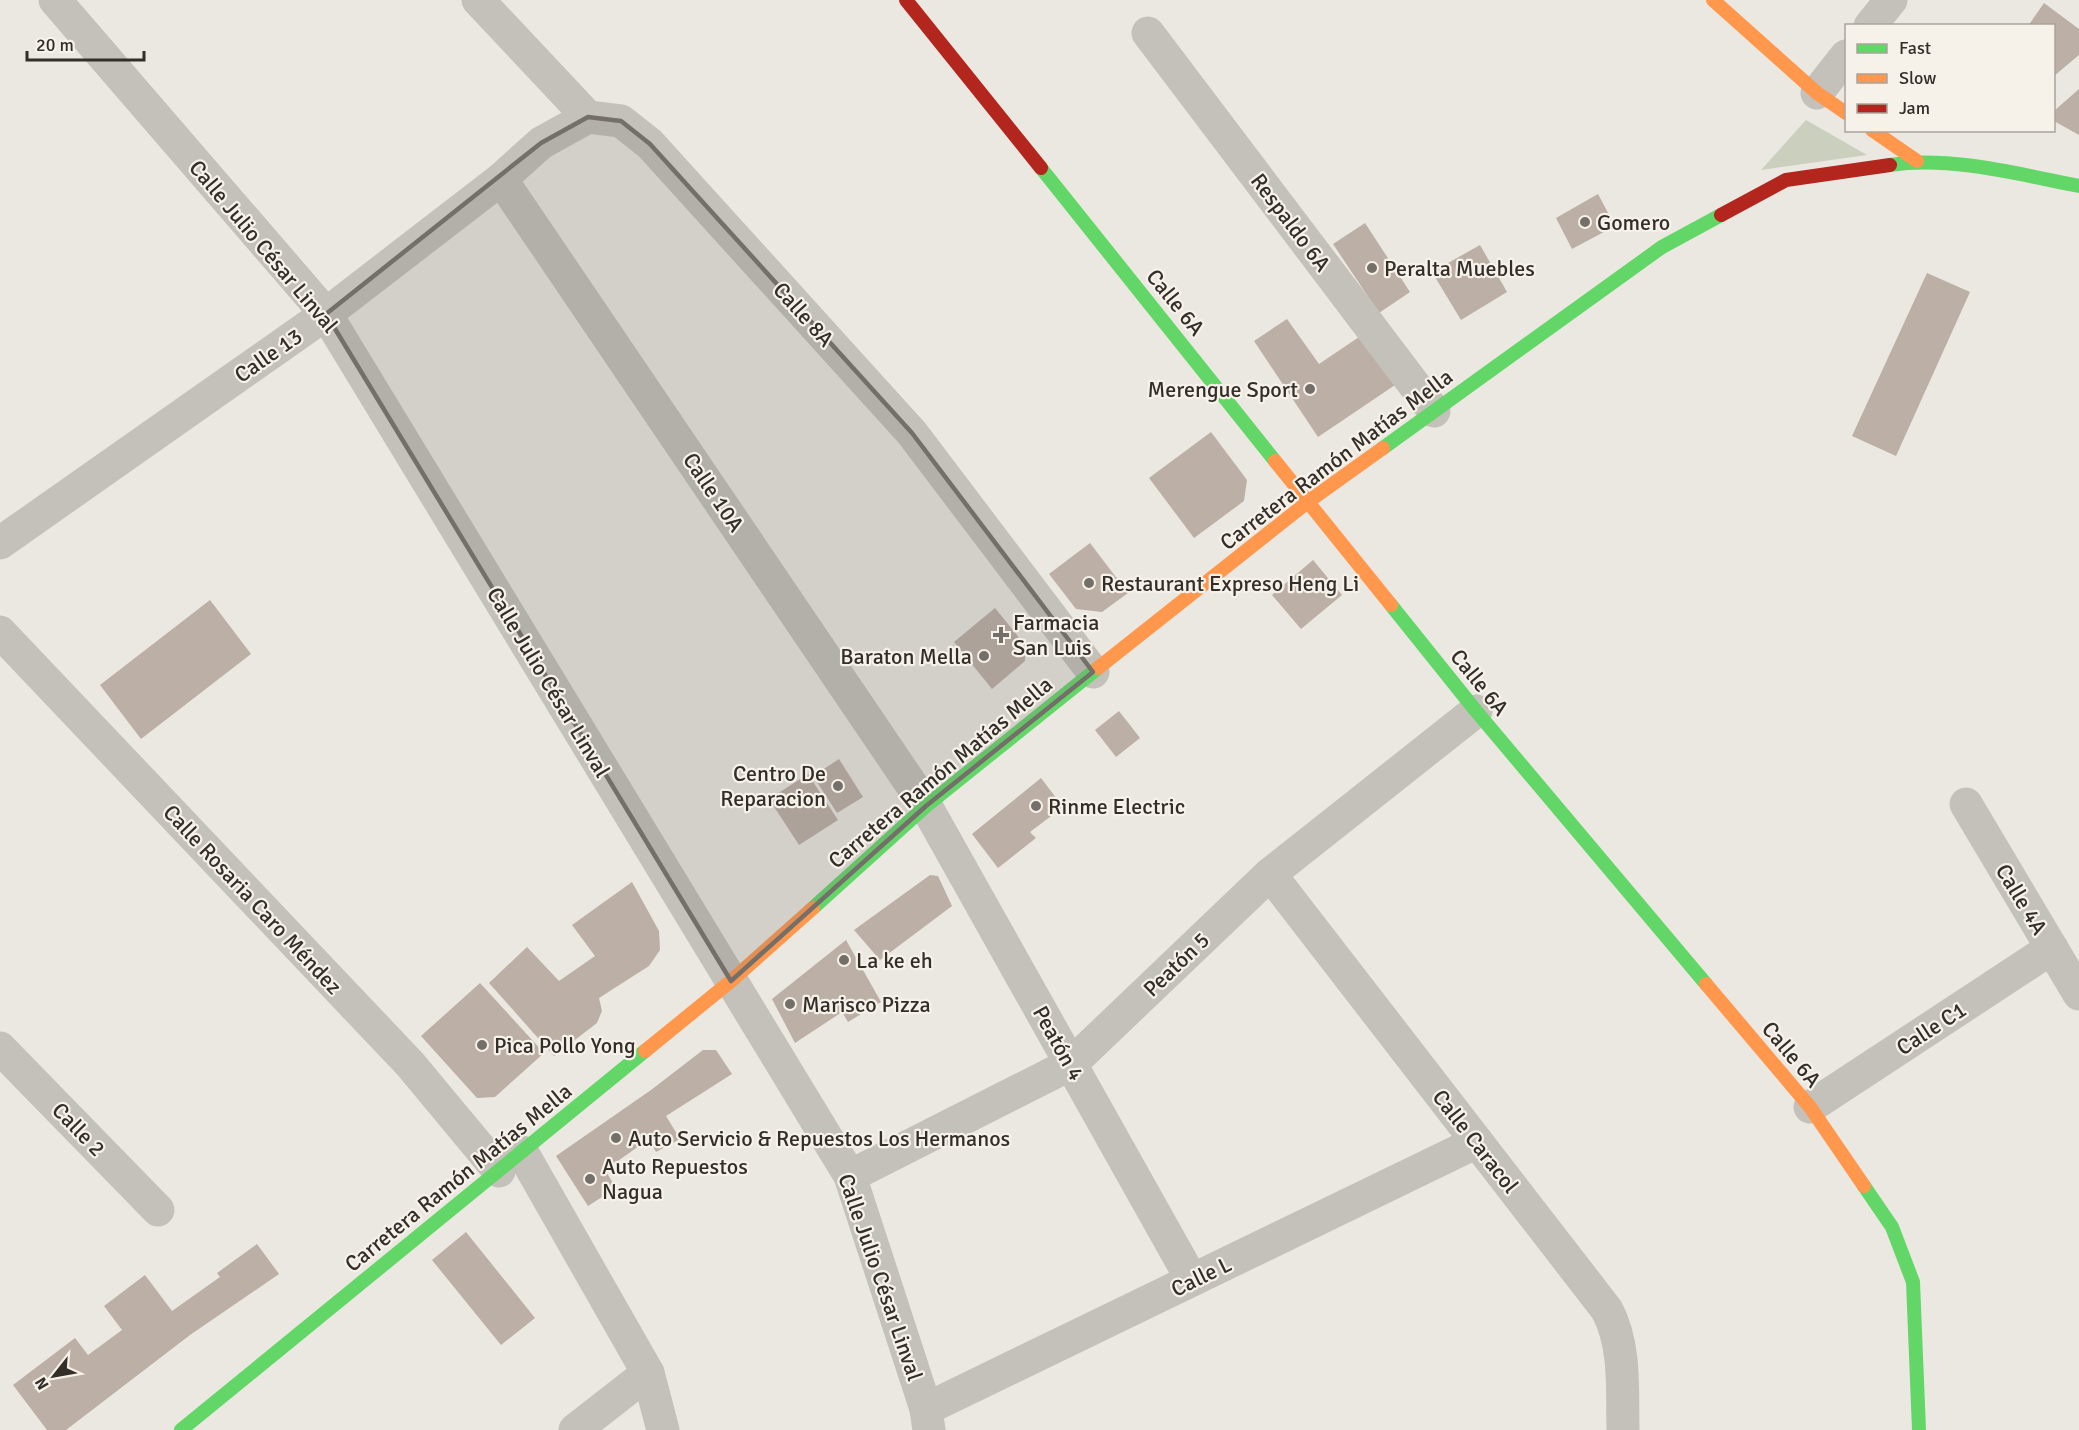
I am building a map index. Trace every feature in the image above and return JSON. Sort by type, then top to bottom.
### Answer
[{"type":"main road","name":"Calle 6A","points":[[906,0],[1476,711],[1810,1107],[1892,1227],[1913,1282],[1919,1430]]},
{"type":"main road","points":[[1713,0],[1816,93],[1845,112]]},
{"type":"main road","points":[[1875,132],[1917,161]]},
{"type":"main road","name":"Carretera Ramón Matías Mella","points":[[181,1430],[730,981],[926,806],[1093,672],[1309,501],[1662,247],[1786,180],[1917,161],[2004,172],[2079,186]]},
{"type":"street","name":"Calle Julio César Linval","points":[[54,0],[326,314],[850,1176],[927,1420]]},
{"type":"street","points":[[478,0],[588,117]]},
{"type":"street","points":[[1872,24],[1891,0]]},
{"type":"street","name":"Respaldo 6A","points":[[1148,33],[1434,411]]},
{"type":"street","points":[[1816,93],[1845,57]]},
{"type":"street","name":"Calle 13","points":[[0,543],[326,314],[501,178],[541,143],[588,117]]},
{"type":"street","name":"Calle 8A","points":[[588,117],[621,121],[650,144],[912,433],[1093,672]]},
{"type":"street","name":"Calle 10A","points":[[501,178],[926,806]]},
{"type":"street","name":"Calle Rosaria Caro Méndez","points":[[0,632],[410,1064],[511,1161],[648,1373],[663,1430]]},
{"type":"street","name":"Peatón 5","points":[[850,1176],[1071,1064],[1270,874],[1476,711]]},
{"type":"street","name":"Calle 4A","points":[[1966,804],[2079,994]]},
{"type":"street","name":"Peatón 4","points":[[926,806],[1192,1280]]},
{"type":"street","name":"Calle Caracol","points":[[1270,874],[1607,1310],[1617,1329],[1623,1430]]},
{"type":"street","name":"Calle C1","points":[[1810,1107],[2052,948]]},
{"type":"street","name":"Calle 2","points":[[0,1048],[159,1210]]},
{"type":"street","name":"Calle L","points":[[927,1420],[1192,1280],[1477,1142]]},
{"type":"street","points":[[575,1430],[648,1373]]},
{"type":"highlighted area","points":[[588,117],[621,121],[650,144],[912,433],[1093,672],[926,806],[731,981],[326,314],[541,143]]},
{"type":"green space","points":[[1806,120],[1867,155],[1761,170]]},
{"type":"building","points":[[2044,3],[2079,29],[2079,55],[2055,75],[2055,24],[2029,24]]},
{"type":"building","points":[[2079,89],[2079,135],[2055,122],[2055,110]]},
{"type":"building","name":"Gomero","points":[[1598,194],[1615,226],[1572,249],[1556,218]]},
{"type":"building","name":"Peralta Muebles","points":[[1365,223],[1410,292],[1379,313],[1333,244]]},
{"type":"building","points":[[1480,245],[1507,292],[1461,320],[1432,272]]},
{"type":"building","points":[[1927,273],[1970,292],[1896,456],[1852,436]]},
{"type":"building","points":[[1287,319],[1319,364],[1368,331],[1401,381],[1318,437],[1254,341]]},
{"type":"building","points":[[1211,432],[1247,480],[1244,501],[1194,538],[1149,478]]},
{"type":"building","name":"Restaurant Expreso Heng Li","points":[[1090,543],[1128,593],[1102,612],[1076,609],[1049,574]]},
{"type":"building","points":[[1313,560],[1342,595],[1301,629],[1272,595]]},
{"type":"building","points":[[210,600],[251,654],[141,739],[100,685]]},
{"type":"building","points":[[995,608],[1025,645],[1025,661],[992,689],[954,642]]},
{"type":"building","points":[[1119,711],[1140,738],[1116,757],[1095,730]]},
{"type":"building","name":"Centro De Reparacion","points":[[839,759],[863,797],[837,813],[813,776]]},
{"type":"building","points":[[808,774],[838,820],[799,845],[769,799]]},
{"type":"building","points":[[1041,778],[1063,807],[1030,832],[1036,838],[998,868],[972,834]]},
{"type":"building","points":[[930,875],[938,876],[952,906],[880,960],[854,930]]},
{"type":"building","points":[[632,882],[659,931],[660,950],[649,966],[599,998],[602,1011],[597,1023],[554,1056],[489,983],[527,947],[559,981],[595,956],[572,925]]},
{"type":"building","points":[[846,940],[881,1002],[848,1022],[842,1012],[795,1043],[772,999]]},
{"type":"building","name":"Pica Pollo Yong","points":[[480,983],[544,1053],[495,1097],[477,1098],[421,1036]]},
{"type":"building","points":[[703,1050],[716,1050],[732,1074],[666,1116],[680,1139],[656,1152],[649,1139],[605,1170],[616,1188],[588,1206],[556,1156],[651,1090]]},
{"type":"building","points":[[466,1232],[535,1318],[501,1345],[432,1260]]},
{"type":"building","points":[[257,1244],[279,1274],[190,1335],[66,1430],[47,1430],[13,1385],[75,1338],[88,1355],[122,1330],[104,1306],[145,1275],[172,1311],[220,1277],[217,1273]]},
{"type":"traffic: fast","points":[[1890,165],[1913,163],[1961,165],[2079,186]]},
{"type":"traffic: fast","points":[[1041,168],[1275,461]]},
{"type":"traffic: fast","points":[[1383,448],[1662,247],[1721,215]]},
{"type":"traffic: fast","points":[[1391,605],[1476,711],[1706,984]]},
{"type":"traffic: fast","points":[[813,908],[926,806],[1098,668]]},
{"type":"traffic: fast","points":[[181,1430],[645,1051]]},
{"type":"traffic: fast","points":[[1864,1186],[1892,1227],[1913,1282],[1919,1430]]},
{"type":"traffic: slow","points":[[1713,0],[1817,93],[1845,112]]},
{"type":"traffic: slow","points":[[1875,132],[1917,161]]},
{"type":"traffic: slow","points":[[1098,668],[1309,501],[1383,448]]},
{"type":"traffic: slow","points":[[1275,461],[1391,605]]},
{"type":"traffic: slow","points":[[645,1051],[731,981],[813,908]]},
{"type":"traffic: slow","points":[[1706,984],[1810,1107],[1864,1186]]},
{"type":"traffic: jam","points":[[906,0],[1041,168]]},
{"type":"traffic: jam","points":[[1721,215],[1786,180],[1890,165]]},
{"type":"place","name":"Gomero","points":[[1585,222]]},
{"type":"place","name":"Peralta Muebles","points":[[1372,268]]},
{"type":"place","name":"Merengue Sport","points":[[1310,389]]},
{"type":"place","name":"Restaurant Expreso Heng Li","points":[[1089,583]]},
{"type":"place","name":"Farmacia San Luis","points":[[1001,635]]},
{"type":"place","name":"Baraton Mella","points":[[984,656]]},
{"type":"place","name":"Centro De Reparacion","points":[[838,786]]},
{"type":"place","name":"Rinme Electric","points":[[1036,806]]},
{"type":"place","name":"La ke eh","points":[[844,960]]},
{"type":"place","name":"Marisco Pizza","points":[[790,1004]]},
{"type":"place","name":"Pica Pollo Yong","points":[[482,1045]]},
{"type":"place","name":"Auto Servicio & Repuestos Los Hermanos","points":[[616,1138]]},
{"type":"place","name":"Auto Repuestos Nagua","points":[[590,1179]]}]
